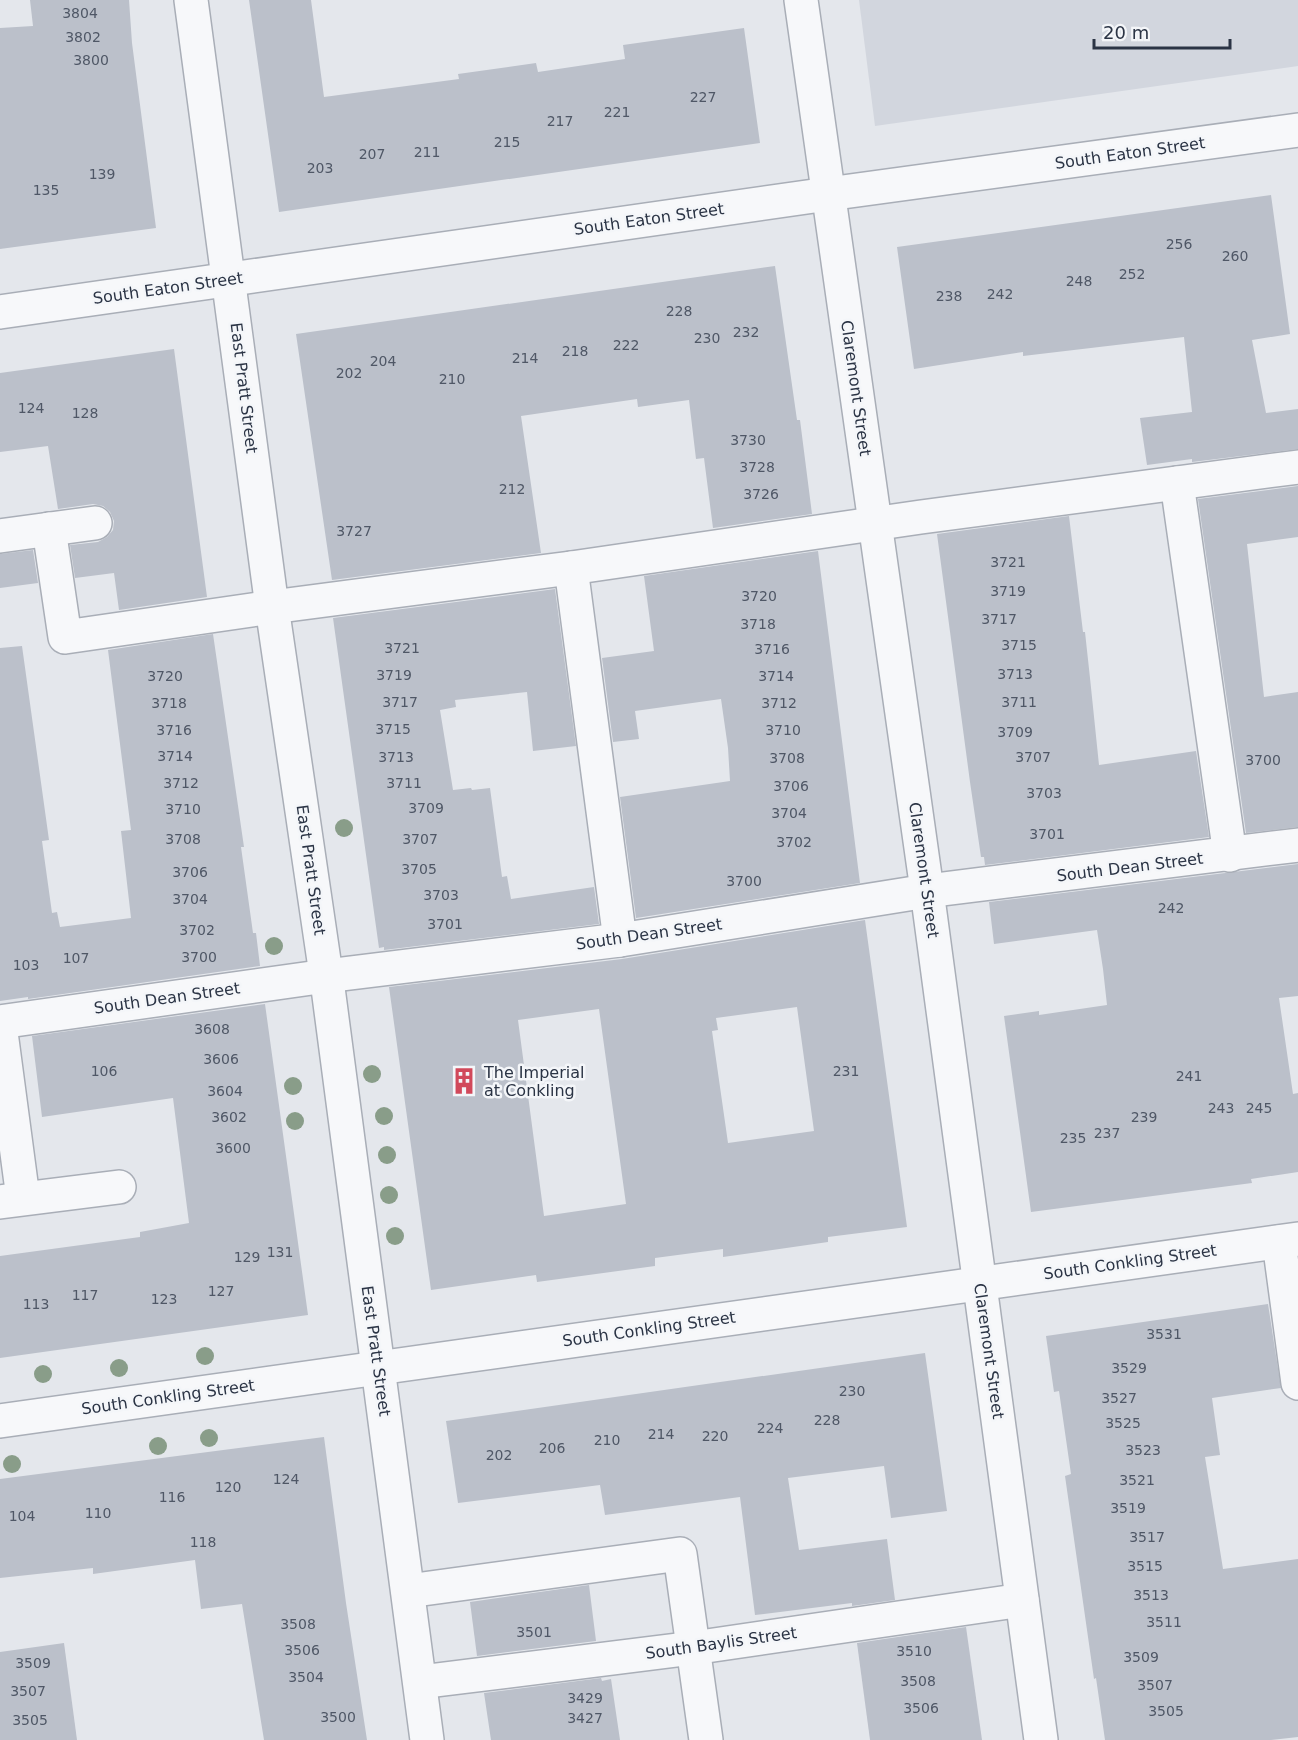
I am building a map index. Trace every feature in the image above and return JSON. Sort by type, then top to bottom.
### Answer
[{"type":"street","name":"East Pratt Street","points":[[191,0],[272,607],[326,976],[427,1740]]},
{"type":"street","name":"Claremont Street","points":[[801,0],[927,891],[1041,1740]]},
{"type":"street","name":"South Eaton Street","points":[[0,312],[828,194],[1298,130]]},
{"type":"street","points":[[49,529],[65,637],[571,568],[876,523],[1298,467]]},
{"type":"street","points":[[1177,483],[1230,855]]},
{"type":"street","points":[[0,536],[95,523]]},
{"type":"street","points":[[571,568],[620,940]]},
{"type":"street","name":"South Dean Street","points":[[0,1023],[326,976],[620,940],[927,891],[1298,845]]},
{"type":"street","points":[[0,1023],[12,1200],[119,1187]]},
{"type":"street","points":[[1288,1240],[1298,1383]]},
{"type":"street","name":"South Conkling Street","points":[[0,1422],[1288,1240]]},
{"type":"street","points":[[408,1591],[680,1554],[706,1740]]},
{"type":"street","name":"South Baylis Street","points":[[420,1682],[693,1648],[1022,1600]]},
{"type":"shaded area","points":[[859,0],[1298,0],[1298,66],[875,126]]},
{"type":"building","points":[[30,0],[129,0],[132,43],[156,228],[0,249],[0,28],[33,26]]},
{"type":"building","points":[[249,0],[311,0],[324,97],[459,79],[458,74],[536,63],[538,72],[625,59],[623,45],[744,28],[760,143],[279,212]]},
{"type":"building","points":[[1271,195],[1290,334],[1252,340],[1266,413],[1298,409],[1298,449],[1147,465],[1140,418],[1192,412],[1184,337],[1023,356],[1023,352],[914,369],[897,247]]},
{"type":"building","points":[[775,266],[797,420],[800,420],[812,514],[713,528],[704,458],[696,459],[689,400],[638,407],[637,399],[521,416],[541,553],[332,580],[296,334]]},
{"type":"building","points":[[174,349],[207,597],[119,610],[114,573],[75,578],[70,545],[98,542],[107,537],[113,530],[114,521],[110,512],[103,506],[93,504],[58,509],[48,446],[0,452],[0,373]]},
{"type":"building","points":[[1298,486],[1298,537],[1247,544],[1264,697],[1298,692],[1298,827],[1246,833],[1198,499]]},
{"type":"building","points":[[1069,516],[1083,632],[1085,632],[1099,765],[1196,751],[1209,837],[985,865],[984,857],[981,857],[970,782],[937,534]]},
{"type":"building","points":[[33,550],[38,583],[0,588],[0,554]]},
{"type":"building","points":[[818,551],[860,883],[636,918],[620,797],[730,781],[728,748],[721,699],[635,711],[639,739],[613,742],[602,658],[654,651],[644,576]]},
{"type":"building","points":[[555,589],[576,746],[533,751],[527,692],[455,700],[456,707],[440,710],[453,790],[490,788],[502,877],[507,876],[511,899],[594,887],[599,924],[384,950],[384,947],[379,948],[333,618]]},
{"type":"building","points":[[213,634],[244,847],[241,847],[253,933],[256,933],[260,966],[0,1001],[0,648],[22,646],[49,840],[42,841],[52,913],[57,912],[60,927],[131,918],[121,831],[131,830],[108,650]]},
{"type":"building","points":[[1298,864],[1298,996],[1279,998],[1293,1094],[1298,1093],[1298,1172],[1251,1179],[1252,1183],[1031,1212],[1004,1016],[1039,1011],[1039,1015],[1107,1005],[1103,969],[1097,930],[994,944],[989,902]]},
{"type":"building","name":"The Imperial at Conkling","points":[[865,920],[907,1227],[828,1237],[828,1242],[723,1257],[723,1249],[655,1258],[655,1266],[537,1282],[536,1275],[431,1290],[389,987],[622,959]],"holes":[[[797,1007],[814,1131],[728,1143],[712,1031],[718,1030],[716,1018]],[[599,1009],[626,1204],[544,1216],[518,1020]]]},
{"type":"building","points":[[265,1004],[308,1315],[0,1358],[0,1256],[140,1237],[140,1232],[189,1223],[173,1098],[42,1117],[32,1036]]},
{"type":"building","points":[[1268,1304],[1281,1388],[1212,1398],[1220,1455],[1205,1457],[1223,1569],[1298,1559],[1298,1737],[1271,1740],[1105,1740],[1065,1476],[1071,1474],[1059,1391],[1054,1392],[1046,1336]]},
{"type":"building","points":[[925,1353],[947,1511],[891,1518],[884,1466],[788,1478],[799,1550],[887,1539],[895,1600],[755,1615],[740,1497],[605,1515],[600,1485],[458,1503],[446,1421]]},
{"type":"building","points":[[324,1437],[367,1740],[264,1740],[242,1604],[201,1609],[195,1560],[93,1574],[93,1568],[0,1578],[0,1479]]},
{"type":"building","points":[[589,1585],[596,1641],[477,1656],[470,1602]]},
{"type":"building","points":[[966,1627],[982,1740],[870,1740],[857,1643]]},
{"type":"building","points":[[64,1643],[77,1740],[0,1740],[0,1652]]},
{"type":"building","points":[[601,1678],[602,1681],[611,1679],[620,1740],[491,1740],[484,1693]]},
{"type":"place","name":"The Imperial at Conkling","points":[[464,1081]]}]
